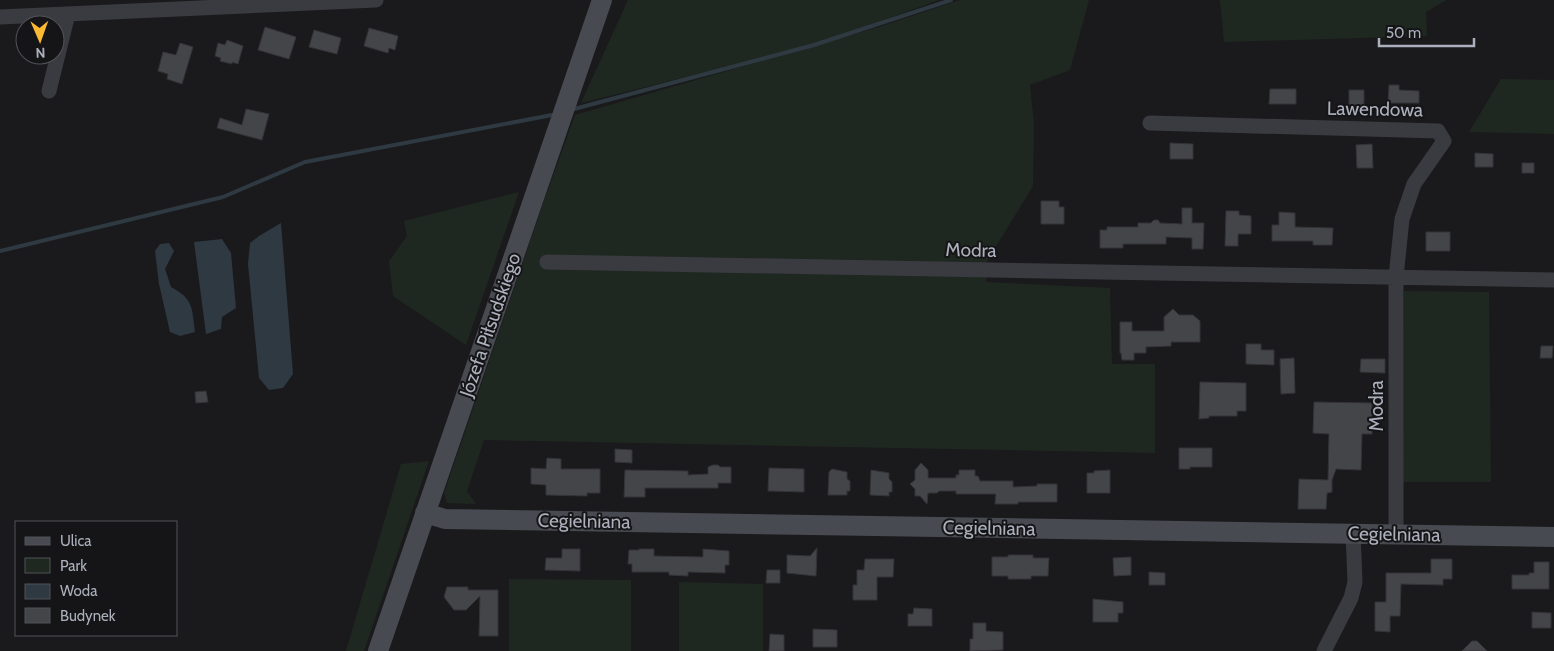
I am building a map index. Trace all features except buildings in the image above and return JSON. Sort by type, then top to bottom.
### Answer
[{"type":"street","points":[[0,17],[376,0]]},
{"type":"street","name":"Józefa Piłsudskiego","points":[[378,651],[602,0]]},
{"type":"street","points":[[49,91],[68,14]]},
{"type":"street","name":"Lawendowa","points":[[1150,123],[1438,131],[1444,141],[1414,184],[1402,219],[1396,278]]},
{"type":"street","name":"Modra","points":[[547,262],[1554,280]]},
{"type":"street","name":"Modra","points":[[1396,278],[1396,534]]},
{"type":"street","name":"Cegielniana","points":[[425,513],[445,519],[1554,537]]},
{"type":"street","points":[[1324,651],[1351,598],[1355,582],[1353,533]]},
{"type":"green space","points":[[628,0],[939,0],[814,45],[581,103]]},
{"type":"green space","points":[[960,0],[1089,0],[1070,70],[1030,85],[1034,124],[1033,186],[987,261],[986,282],[1110,288],[1112,364],[1155,364],[1155,453],[484,440],[467,491],[476,504],[447,503],[444,493],[575,115],[882,26]]},
{"type":"green space","points":[[1220,0],[1446,0],[1426,12],[1427,36],[1224,42]]},
{"type":"green space","points":[[1501,79],[1554,80],[1554,134],[1469,132]]},
{"type":"green space","points":[[519,192],[466,345],[393,296],[389,261],[407,236],[404,221]]},
{"type":"green space","points":[[1404,291],[1489,292],[1491,482],[1403,482]]},
{"type":"green space","points":[[429,461],[364,651],[346,651],[401,464]]},
{"type":"green space","points":[[509,579],[631,580],[631,651],[509,651]]},
{"type":"green space","points":[[679,582],[763,584],[763,651],[679,651]]},
{"type":"water","points":[[281,223],[293,374],[283,388],[269,390],[259,378],[248,264],[250,243]]},
{"type":"water","points":[[222,239],[231,253],[236,308],[222,317],[221,329],[206,334],[194,242]]},
{"type":"water","points":[[169,243],[174,251],[165,269],[171,287],[179,291],[188,300],[192,311],[195,332],[180,336],[170,332],[159,284],[155,251],[160,244]]},
{"type":"waterway","points":[[574,109],[814,45],[951,0]]},
{"type":"waterway","points":[[0,251],[223,197],[305,162],[552,115]]}]
